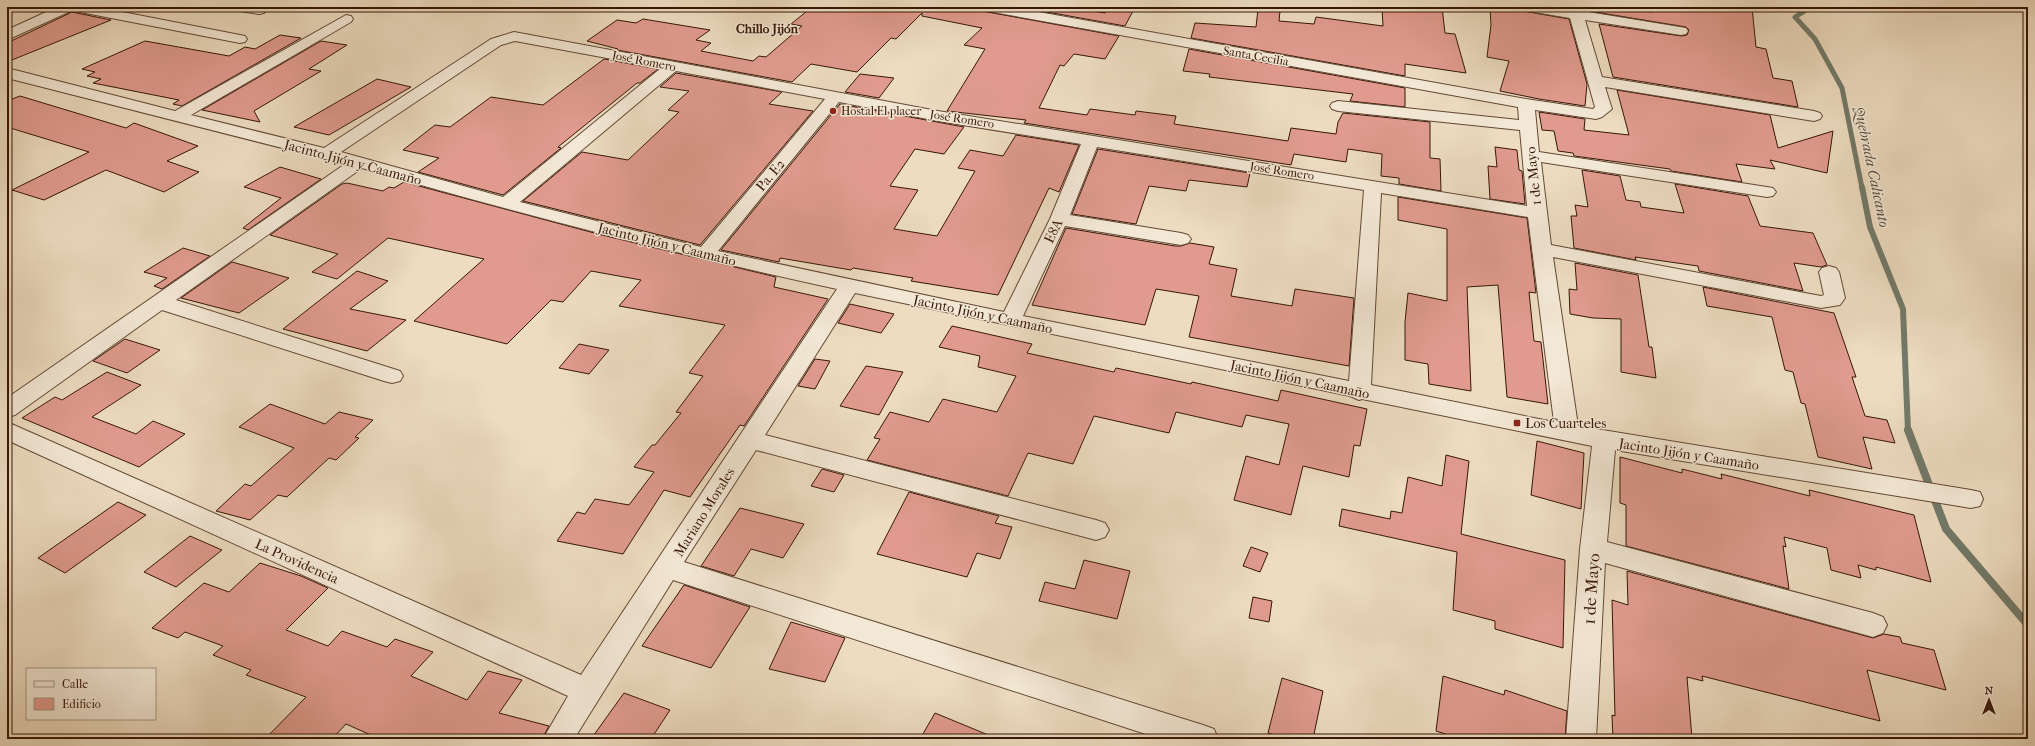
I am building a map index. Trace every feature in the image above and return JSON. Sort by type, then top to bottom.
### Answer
[{"type":"street","points":[[7,36],[68,7]]},
{"type":"street","points":[[75,7],[240,39]]},
{"type":"street","points":[[238,7],[259,10]]},
{"type":"street","name":"Santa Cecilia","points":[[987,7],[1526,104]]},
{"type":"street","points":[[1528,7],[1575,11],[1681,31]]},
{"type":"street","points":[[1526,104],[1589,114],[1602,112],[1604,109],[1594,80],[1575,11]]},
{"type":"street","points":[[177,116],[346,19]]},
{"type":"street","name":"José Romero","points":[[327,154],[504,38],[514,36],[938,116],[1537,213]]},
{"type":"street","points":[[506,204],[673,66]]},
{"type":"street","name":"Jacinto Jijón y Caamaño","points":[[7,73],[359,162],[506,204],[705,254],[1011,320],[1359,392],[1604,440],[1971,499]]},
{"type":"street","points":[[1594,80],[1814,116]]},
{"type":"street","name":"Pa. E2","points":[[705,254],[836,97]]},
{"type":"street","name":"1 de Mayo","points":[[1526,104],[1527,126],[1532,156],[1537,213],[1567,432]]},
{"type":"street","points":[[1338,106],[1527,126]]},
{"type":"street","name":"E8A","points":[[1011,320],[1059,219],[1091,140]]},
{"type":"street","points":[[1532,156],[1767,192]]},
{"type":"street","points":[[7,409],[359,162]]},
{"type":"street","points":[[1359,392],[1373,186]]},
{"type":"street","points":[[1059,219],[1180,240]]},
{"type":"street","points":[[1543,249],[1821,302],[1832,301],[1835,298],[1829,272]]},
{"type":"street","name":"Mariano Morales","points":[[558,739],[587,691],[669,568],[850,285]]},
{"type":"street","points":[[159,302],[392,376]]},
{"type":"street","name":"La Providencia","points":[[7,430],[587,691]]},
{"type":"street","points":[[750,440],[1096,530]]},
{"type":"street","name":"1 de Mayo","points":[[1581,739],[1593,549],[1604,440]]},
{"type":"street","points":[[1593,549],[1873,625]]},
{"type":"street","points":[[669,568],[1203,739]]},
{"type":"building","points":[[105,7],[140,7],[140,8],[130,12]]},
{"type":"building","points":[[812,7],[979,7],[982,11],[1119,36],[1105,59],[1074,54],[1064,66],[1060,65],[1039,108],[1087,115],[1090,109],[1135,115],[1136,111],[1176,116],[1174,124],[1288,141],[1291,128],[1336,134],[1338,122],[1343,113],[1430,122],[1430,158],[1440,159],[1441,191],[1399,184],[1399,178],[1381,176],[1382,154],[1348,149],[1346,162],[1294,154],[1291,165],[1024,123],[1026,120],[947,111],[985,49],[964,45],[982,28],[922,16],[922,13],[896,39],[891,38],[857,72],[811,64],[792,82],[617,50],[618,49],[587,41],[617,20],[636,23],[643,19],[710,30],[696,40],[711,43],[701,51],[753,61],[759,56],[766,57],[802,26],[791,24]]},
{"type":"building","points":[[1019,7],[1068,7],[1105,13],[1108,7],[1133,11],[1125,26]]},
{"type":"building","points":[[1382,7],[1442,7],[1445,33],[1455,34],[1466,73],[1405,64],[1405,76],[1191,38],[1195,23],[1256,27],[1258,9],[1280,11],[1279,21],[1314,24],[1316,17],[1383,26]]},
{"type":"building","points":[[1490,7],[1521,9],[1523,11],[1569,19],[1587,84],[1585,106],[1500,91],[1509,61],[1487,57],[1491,25]]},
{"type":"building","points":[[1594,7],[1615,7],[1652,12],[1652,7],[1752,7],[1756,47],[1766,49],[1773,78],[1792,81],[1798,107],[1613,77],[1599,24],[1681,36],[1687,35],[1689,30],[1686,27],[1595,12]]},
{"type":"building","points":[[72,12],[111,20],[7,62],[7,43]]},
{"type":"building","points":[[280,35],[301,38],[182,106],[173,104],[179,100],[93,83],[101,79],[87,76],[95,72],[82,69],[145,41],[229,56],[245,47],[255,49]]},
{"type":"building","points":[[321,41],[347,45],[309,69],[321,71],[254,111],[260,122],[202,110]]},
{"type":"building","points":[[1189,49],[1405,88],[1405,107],[1350,101],[1353,94],[1209,77],[1210,74],[1183,71]]},
{"type":"building","points":[[604,59],[658,69],[640,83],[637,83],[558,147],[561,148],[503,195],[418,172],[439,158],[403,150],[435,125],[450,127],[491,97],[543,105]]},
{"type":"building","points":[[676,73],[782,92],[769,104],[813,111],[700,245],[523,201],[582,152],[628,160],[679,112],[668,110],[689,91],[660,87]]},
{"type":"building","points":[[860,74],[894,78],[879,98],[845,92]]},
{"type":"building","points":[[377,79],[411,87],[329,135],[294,127]]},
{"type":"building","points":[[1617,90],[1770,115],[1778,148],[1833,131],[1827,173],[1770,160],[1775,169],[1736,164],[1742,182],[1671,171],[1670,169],[1574,156],[1573,153],[1558,151],[1554,131],[1542,130],[1539,112],[1585,119],[1584,130],[1629,135]]},
{"type":"building","points":[[20,96],[126,128],[134,123],[198,146],[167,161],[199,172],[164,192],[106,170],[44,200],[12,190],[89,152],[7,127],[7,101]]},
{"type":"building","points":[[840,104],[964,127],[944,154],[915,149],[890,186],[918,190],[894,229],[937,236],[975,171],[958,168],[970,150],[1003,156],[1016,135],[1079,145],[1059,192],[1049,188],[998,295],[911,281],[913,278],[853,268],[851,270],[780,258],[779,262],[721,250]]},
{"type":"building","points":[[1495,147],[1517,150],[1519,170],[1522,171],[1525,204],[1490,199],[1488,166],[1497,167]]},
{"type":"building","points":[[1098,149],[1250,173],[1247,187],[1189,180],[1186,191],[1149,186],[1136,224],[1072,214]]},
{"type":"building","points":[[280,167],[321,179],[248,230],[243,228],[281,198],[244,187]]},
{"type":"building","points":[[1582,170],[1620,176],[1626,200],[1640,202],[1641,207],[1684,213],[1675,184],[1748,196],[1760,226],[1813,233],[1827,265],[1821,267],[1794,263],[1803,291],[1699,271],[1698,266],[1635,257],[1636,260],[1574,248],[1571,216],[1577,216],[1575,205],[1588,207]]},
{"type":"building","points":[[404,182],[598,234],[776,277],[774,287],[828,299],[744,426],[740,425],[690,497],[664,490],[623,554],[557,541],[577,512],[585,514],[595,499],[629,505],[654,472],[634,467],[652,445],[655,445],[681,413],[676,412],[703,376],[689,373],[725,325],[619,306],[641,280],[591,271],[563,302],[551,300],[507,344],[414,321],[484,259],[388,238],[337,279],[312,272],[338,254],[270,235],[342,184],[347,183],[383,191],[389,187],[394,188]]},
{"type":"building","points":[[1398,197],[1527,218],[1536,293],[1529,292],[1534,341],[1541,342],[1548,404],[1507,397],[1498,285],[1467,287],[1471,391],[1429,384],[1428,364],[1405,360],[1405,322],[1408,293],[1447,301],[1447,229],[1398,220]]},
{"type":"building","points":[[1066,228],[1175,246],[1190,243],[1214,247],[1209,264],[1237,269],[1231,296],[1292,306],[1295,289],[1354,298],[1349,366],[1189,337],[1199,296],[1156,289],[1145,325],[1032,305]]},
{"type":"building","points":[[183,248],[210,256],[162,289],[154,286],[167,278],[144,272]]},
{"type":"building","points":[[232,262],[289,278],[239,313],[181,298]]},
{"type":"building","points":[[1575,263],[1638,275],[1649,347],[1652,347],[1656,378],[1621,372],[1621,319],[1593,318],[1570,314],[1569,289],[1577,290]]},
{"type":"building","points":[[357,271],[388,281],[350,309],[406,320],[367,351],[283,329]]},
{"type":"building","points":[[1703,287],[1834,313],[1856,377],[1852,377],[1865,416],[1887,420],[1895,443],[1863,437],[1872,469],[1818,457],[1805,404],[1801,403],[1793,372],[1785,370],[1772,317],[1707,306]]},
{"type":"building","points":[[850,304],[894,314],[881,333],[838,323]]},
{"type":"building","points":[[952,326],[1032,344],[1027,353],[1114,372],[1116,368],[1191,384],[1192,382],[1278,401],[1281,390],[1367,409],[1360,446],[1354,445],[1349,477],[1303,466],[1291,515],[1234,500],[1246,456],[1279,465],[1289,424],[1246,415],[1242,427],[1176,412],[1169,433],[1094,416],[1073,464],[1028,453],[1008,496],[867,460],[880,439],[874,438],[890,412],[929,422],[943,399],[997,412],[1016,376],[978,367],[980,356],[939,347]]},
{"type":"building","points":[[125,339],[160,350],[127,373],[93,361]]},
{"type":"building","points":[[579,344],[609,350],[589,374],[559,368]]},
{"type":"building","points":[[815,359],[830,361],[815,389],[798,386]]},
{"type":"building","points":[[866,366],[903,372],[879,415],[840,406]]},
{"type":"building","points":[[107,372],[141,385],[92,417],[136,434],[153,421],[185,434],[139,467],[22,418],[55,397],[62,400]]},
{"type":"building","points":[[270,404],[325,424],[339,412],[373,420],[355,437],[359,438],[336,460],[329,458],[287,497],[278,495],[250,520],[216,511],[245,484],[251,486],[294,448],[239,427]]},
{"type":"building","points":[[1537,441],[1584,453],[1581,509],[1531,495]]},
{"type":"building","points":[[1446,455],[1469,461],[1461,534],[1565,560],[1563,648],[1495,629],[1495,621],[1453,610],[1457,552],[1339,526],[1342,509],[1390,519],[1391,511],[1402,513],[1408,477],[1442,486]]},
{"type":"building","points":[[1620,457],[1682,473],[1682,469],[1722,479],[1721,474],[1810,496],[1809,490],[1914,515],[1931,582],[1876,567],[1876,570],[1858,565],[1861,578],[1831,570],[1827,548],[1784,537],[1786,547],[1783,546],[1789,589],[1626,546],[1626,505],[1620,503]]},
{"type":"building","points":[[822,469],[844,475],[834,492],[811,486]]},
{"type":"building","points":[[909,492],[999,516],[995,523],[1012,527],[1000,559],[977,553],[967,577],[877,554]]},
{"type":"building","points":[[118,502],[146,515],[65,573],[38,558]]},
{"type":"building","points":[[740,508],[804,524],[783,558],[751,549],[734,576],[701,566]]},
{"type":"building","points":[[190,536],[222,550],[176,587],[144,572]]},
{"type":"building","points":[[1251,547],[1268,553],[1260,572],[1243,566]]},
{"type":"building","points":[[1084,560],[1130,571],[1117,619],[1039,601],[1045,582],[1075,589]]},
{"type":"building","points":[[260,563],[301,576],[328,588],[286,630],[328,646],[342,631],[387,647],[395,639],[433,652],[411,676],[467,700],[488,671],[522,680],[499,713],[549,726],[542,739],[380,739],[346,724],[332,739],[265,739],[306,697],[246,675],[251,670],[213,655],[223,646],[185,632],[178,638],[152,628],[204,583],[229,592]]},
{"type":"building","points":[[1627,571],[1873,638],[1884,634],[1900,637],[1902,643],[1934,650],[1946,690],[1867,670],[1880,721],[1702,676],[1703,681],[1687,677],[1692,739],[1613,739],[1612,715],[1615,716],[1612,600],[1628,605]]},
{"type":"building","points":[[684,585],[750,607],[711,668],[642,646]]},
{"type":"building","points":[[1253,597],[1272,601],[1269,622],[1249,618]]},
{"type":"building","points":[[791,622],[845,638],[825,682],[769,669]]},
{"type":"building","points":[[1443,676],[1504,695],[1505,690],[1567,711],[1565,739],[1461,739],[1436,731]]},
{"type":"building","points":[[1282,678],[1323,691],[1313,739],[1285,739],[1268,733]]},
{"type":"building","points":[[624,693],[670,710],[651,739],[591,739]]},
{"type":"building","points":[[935,713],[998,739],[920,739]]},
{"type":"waterway","name":"Quebrada Calicanto","points":[[1811,7],[1795,17],[1815,39],[1842,88],[1862,188]]},
{"type":"waterway","name":"Quebrada Calicanto","points":[[1862,187],[1870,227],[1903,309],[1908,431]]},
{"type":"waterway","name":"Quebrada Calicanto","points":[[1908,430],[1946,529],[2028,625]]},
{"type":"place","name":"Hostal El placer","points":[[833,111]]},
{"type":"place","name":"Los Cuarteles","points":[[1517,423]]},
{"type":"district","name":"Chillo Jijón","points":[[767,28]]}]
